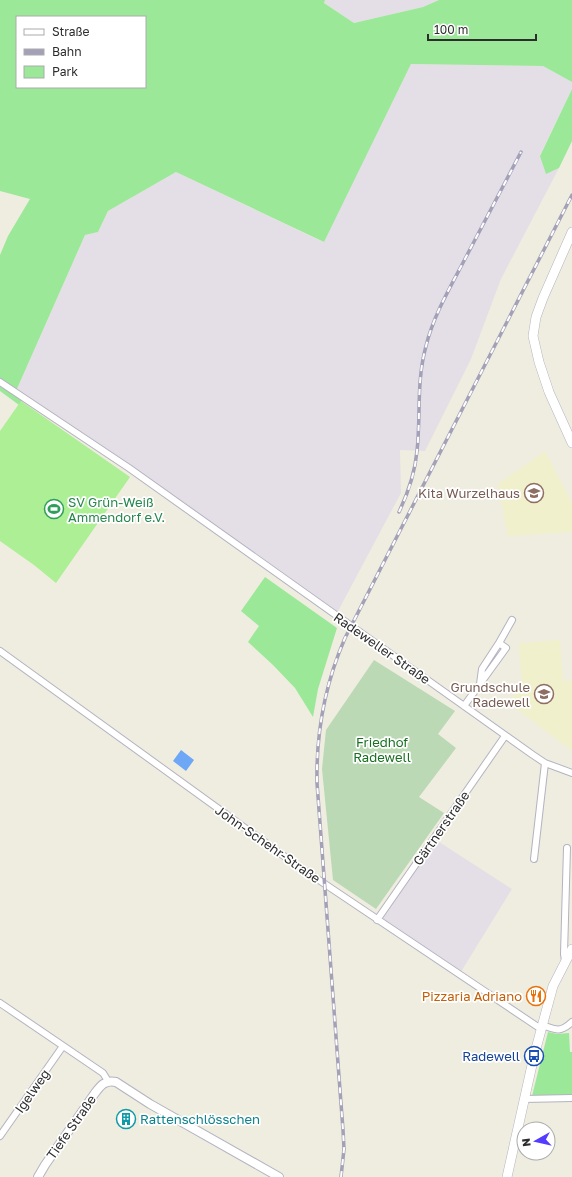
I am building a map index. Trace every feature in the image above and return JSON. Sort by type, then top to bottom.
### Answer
[{"type":"main road","points":[[571,437],[558,414],[544,377],[533,336],[536,317],[543,298],[572,232]]},
{"type":"main road","points":[[508,1177],[541,1027],[553,986],[572,949]]},
{"type":"street","name":"Radeweller Straße","points":[[0,382],[128,468],[505,736],[545,763],[572,773]]},
{"type":"street","points":[[464,706],[506,648],[499,643],[512,620]]},
{"type":"street","name":"John-Schehr-Straße","points":[[0,651],[295,864],[377,920],[541,1027],[557,1031],[565,1028],[572,1022]]},
{"type":"street","name":"Gärtnerstraße","points":[[377,920],[505,736]]},
{"type":"street","points":[[534,860],[545,763]]},
{"type":"street","points":[[565,961],[567,848]]},
{"type":"street","points":[[0,1003],[103,1073],[108,1081],[116,1082],[156,1107],[279,1177]]},
{"type":"street","name":"Igelweg","points":[[0,1136],[64,1046]]},
{"type":"street","name":"Tiefe Straße","points":[[38,1177],[95,1093],[104,1082],[108,1081]]},
{"type":"street","points":[[524,1099],[572,1098]]},
{"type":"shaded area","points":[[325,0],[439,0],[423,7],[354,23],[324,3]]},
{"type":"shaded area","points":[[411,64],[543,66],[572,82],[572,89],[540,155],[557,164],[559,168],[501,279],[471,359],[425,451],[400,450],[401,493],[337,613],[16,391],[85,235],[98,232],[108,211],[176,172],[323,242]]},
{"type":"shaded area","name":"Kita Wurzelhaus","points":[[545,451],[572,503],[572,532],[508,536],[498,484]]},
{"type":"shaded area","name":"Grundschule Radewell","points":[[560,640],[563,681],[572,681],[572,751],[508,702],[522,685],[519,643]]},
{"type":"shaded area","points":[[433,838],[512,889],[459,975],[377,920]]},
{"type":"green space","points":[[0,0],[325,0],[324,3],[354,23],[423,7],[439,0],[572,0],[572,82],[543,66],[411,64],[324,242],[176,172],[108,211],[98,232],[85,235],[16,391],[24,397],[19,405],[0,391],[0,255],[8,236],[30,199],[0,191]]},
{"type":"green space","points":[[572,89],[572,141],[559,168],[546,174],[540,156]]},
{"type":"green space","name":"SV Grün-Weiß Ammendorf e.V.","points":[[21,401],[130,477],[56,583],[0,541],[0,431]]},
{"type":"green space","points":[[265,577],[337,628],[318,689],[313,717],[295,688],[248,642],[259,626],[241,611]]},
{"type":"green space","name":"Friedhof Radewell","points":[[374,660],[455,711],[438,734],[456,748],[419,797],[444,813],[376,909],[333,880],[322,769],[326,730]]},
{"type":"green space","points":[[548,1032],[557,1034],[569,1033],[570,1052],[572,1052],[572,1095],[532,1096]]},
{"type":"water","points":[[181,750],[194,760],[186,771],[173,761]]},
{"type":"railway","points":[[399,512],[411,483],[415,467],[421,373],[429,334],[443,300],[521,152]]},
{"type":"railway","points":[[341,1177],[344,1149],[343,1130],[317,783],[318,745],[327,691],[345,638],[572,195]]},
{"type":"place","name":"Kita Wurzelhaus","points":[[534,493]]},
{"type":"place","name":"SV Grün-Weiß Ammendorf e.V.","points":[[54,509]]},
{"type":"place","name":"Grundschule Radewell","points":[[544,694]]},
{"type":"place","name":"Pizzaria Adriano","points":[[536,996]]},
{"type":"place","name":"Radewell","points":[[534,1056]]},
{"type":"place","name":"Rattenschlösschen","points":[[126,1119]]}]
